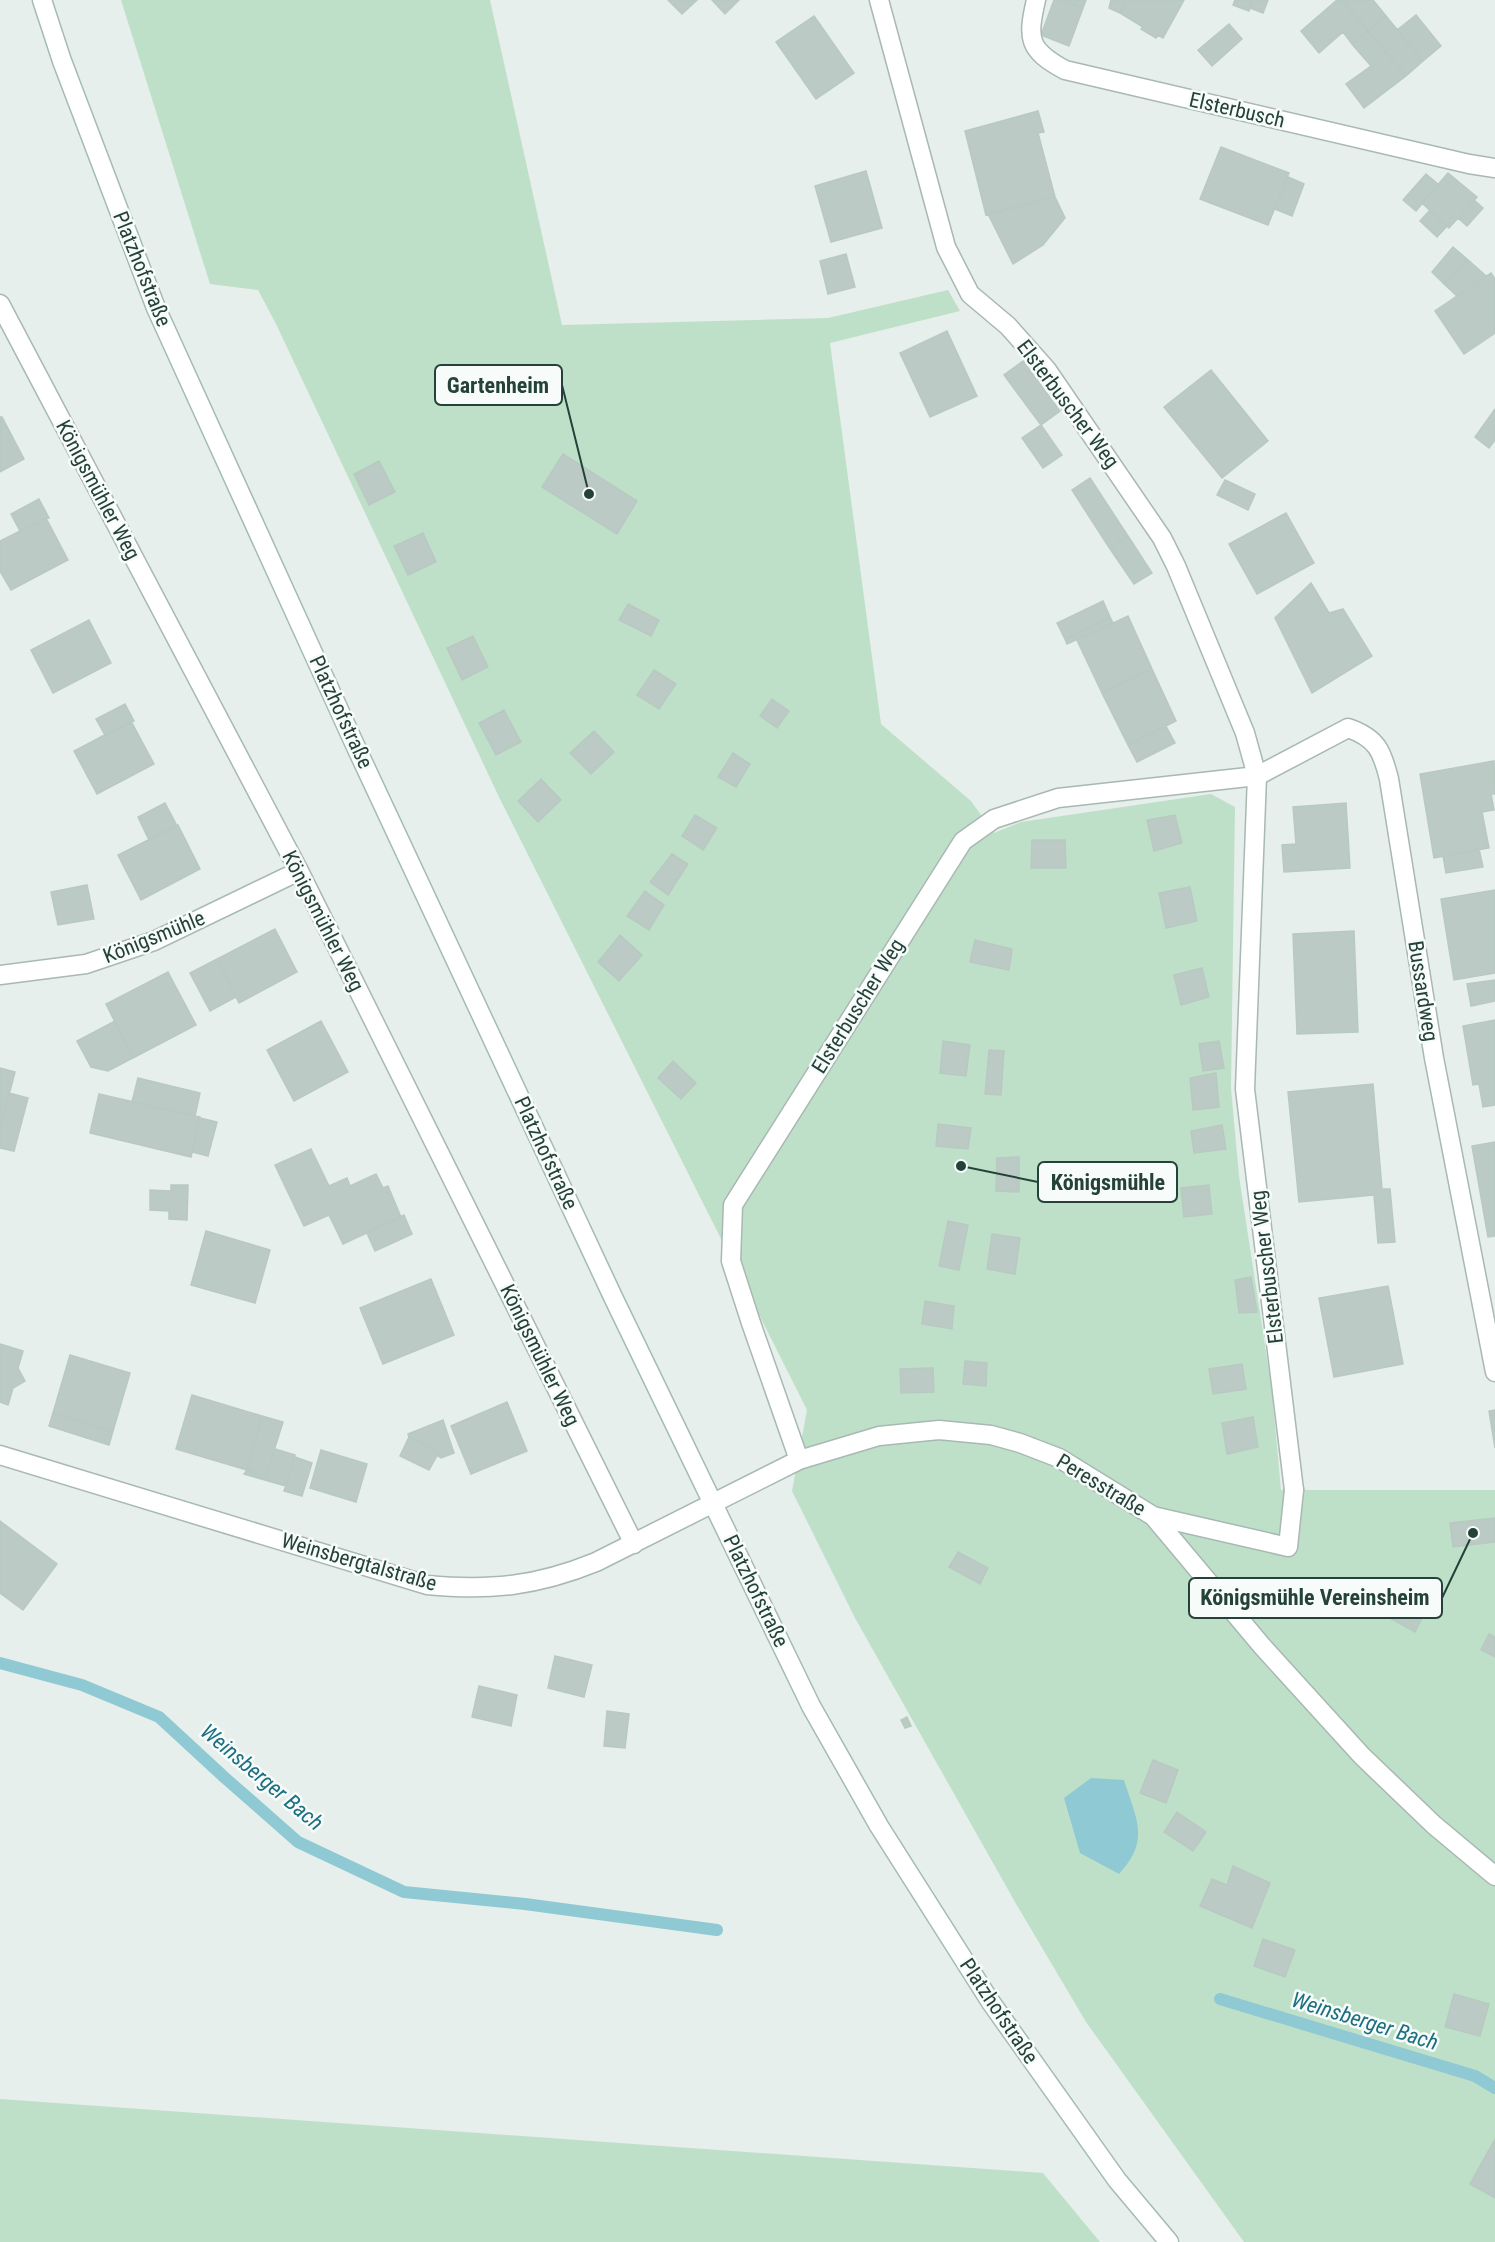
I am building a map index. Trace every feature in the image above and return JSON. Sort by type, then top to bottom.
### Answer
[{"type":"street","name":"Platzhofstraße","points":[[42,0],[62,61],[156,308],[360,755],[618,1307],[811,1706],[879,1826],[990,2001],[1117,2180],[1168,2242]]},
{"type":"street","name":"Elsterbuscher Weg","points":[[879,0],[946,247],[958,272],[970,294],[1008,326],[1047,370],[1162,538],[1176,566],[1245,733],[1257,776],[1245,1089],[1294,1490],[1288,1547],[1153,1516]]},
{"type":"street","name":"Elsterbusch","points":[[1036,0],[1030,27],[1034,46],[1047,60],[1065,70],[1468,164],[1495,168]]},
{"type":"street","name":"Königsmühler Weg","points":[[0,304],[299,871],[634,1544]]},
{"type":"street","name":"Bussardweg","points":[[1257,776],[1348,728],[1366,734],[1382,752],[1389,779],[1434,1058],[1495,1372]]},
{"type":"street","name":"Elsterbuscher Weg","points":[[799,1460],[731,1261],[732,1205],[963,841],[994,819],[1058,798],[1257,776]]},
{"type":"street","name":"Königsmühle","points":[[0,975],[86,964],[154,941],[299,871]]},
{"type":"street","name":"Peresstraße","points":[[713,1502],[799,1460],[879,1436],[939,1430],[992,1435],[1059,1458],[1153,1516],[1262,1646],[1362,1756],[1434,1825],[1495,1876]]},
{"type":"street","name":"Weinsbergtalstraße","points":[[0,1455],[427,1585],[462,1588],[502,1588],[572,1572],[634,1544],[713,1502]]},
{"type":"green space","points":[[121,0],[490,0],[562,325],[828,318],[948,290],[960,311],[830,343],[881,724],[971,801],[994,833],[1021,822],[1211,794],[1235,807],[1231,1088],[1239,1176],[1272,1391],[1281,1490],[1495,1490],[1495,2242],[1244,2242],[1086,2022],[1015,1902],[855,1618],[792,1491],[807,1410],[499,797],[276,324],[258,290],[210,284]]},
{"type":"green space","points":[[0,2099],[1043,2173],[1100,2242],[0,2242]]},
{"type":"water","points":[[1091,1778],[1124,1780],[1133,1806],[1138,1840],[1129,1862],[1119,1874],[1080,1853],[1064,1798]]},
{"type":"building","points":[[668,0],[697,0],[682,14]]},
{"type":"building","points":[[712,0],[739,0],[725,14]]},
{"type":"building","points":[[1054,0],[1083,8],[1069,46],[1041,35]]},
{"type":"building","points":[[1062,0],[1086,0],[1083,8]]},
{"type":"building","points":[[1111,0],[1127,0],[1120,13],[1109,8]]},
{"type":"building","points":[[1127,0],[1184,0],[1163,38],[1158,35],[1156,38],[1120,13]]},
{"type":"building","points":[[1235,0],[1252,0],[1249,11],[1233,5]]},
{"type":"building","points":[[1252,0],[1268,0],[1263,13],[1250,8]]},
{"type":"building","points":[[1337,0],[1342,0],[1368,31],[1352,44],[1343,32],[1319,53],[1301,31]]},
{"type":"building","points":[[1342,0],[1373,0],[1386,16],[1368,31]]},
{"type":"building","points":[[1416,15],[1441,46],[1423,61],[1397,30]]},
{"type":"building","points":[[814,16],[854,73],[816,99],[776,42]]},
{"type":"building","points":[[1386,16],[1423,61],[1406,76],[1368,31]]},
{"type":"building","points":[[1229,24],[1242,39],[1212,66],[1198,50]]},
{"type":"building","points":[[1368,31],[1406,76],[1364,108],[1346,84],[1371,66],[1352,44]]},
{"type":"building","points":[[1038,111],[1044,132],[1038,133],[1055,197],[986,215],[965,131]]},
{"type":"building","points":[[1221,147],[1289,173],[1268,225],[1200,199]]},
{"type":"building","points":[[866,171],[882,228],[831,242],[815,186]]},
{"type":"building","points":[[1448,173],[1477,197],[1449,228],[1422,203]]},
{"type":"building","points":[[1426,174],[1438,184],[1416,211],[1403,200]]},
{"type":"building","points":[[1288,177],[1304,184],[1292,216],[1275,209]]},
{"type":"building","points":[[1055,197],[1065,218],[1043,245],[1013,264],[988,214]]},
{"type":"building","points":[[1474,200],[1483,208],[1467,226],[1458,218]]},
{"type":"building","points":[[1430,210],[1447,226],[1437,237],[1420,221]]},
{"type":"building","points":[[1453,247],[1467,259],[1444,284],[1432,272]]},
{"type":"building","points":[[846,254],[855,287],[828,294],[820,261]]},
{"type":"building","points":[[1467,259],[1486,276],[1457,296],[1444,284]]},
{"type":"building","points":[[1491,273],[1495,279],[1495,333],[1464,354],[1435,311]]},
{"type":"building","points":[[947,331],[977,396],[930,417],[900,353]]},
{"type":"building","points":[[1023,361],[1060,411],[1041,425],[1004,375]]},
{"type":"building","points":[[1211,370],[1268,441],[1222,478],[1164,407]]},
{"type":"building","points":[[1495,409],[1495,440],[1489,448],[1475,437]]},
{"type":"building","points":[[0,417],[24,459],[0,472]]},
{"type":"building","points":[[1041,425],[1062,455],[1043,468],[1022,438]]},
{"type":"building","points":[[563,454],[637,501],[617,534],[542,487]]},
{"type":"building","points":[[379,461],[395,492],[369,505],[354,474]]},
{"type":"building","points":[[1090,478],[1128,536],[1110,549],[1072,490]]},
{"type":"building","points":[[1225,480],[1255,494],[1248,510],[1217,495]]},
{"type":"building","points":[[39,499],[49,518],[20,531],[11,514]]},
{"type":"building","points":[[1286,513],[1314,563],[1257,594],[1229,544]]},
{"type":"building","points":[[46,518],[68,560],[11,590],[0,571],[0,541]]},
{"type":"building","points":[[423,533],[436,562],[408,575],[394,546]]},
{"type":"building","points":[[1128,536],[1152,573],[1134,584],[1110,549]]},
{"type":"building","points":[[1311,583],[1329,613],[1343,609],[1372,656],[1312,693],[1275,618]]},
{"type":"building","points":[[1103,601],[1110,617],[1065,639],[1057,623]]},
{"type":"building","points":[[628,604],[659,620],[651,636],[619,620]]},
{"type":"building","points":[[1128,616],[1152,669],[1102,693],[1077,640]]},
{"type":"building","points":[[1110,617],[1113,623],[1067,644],[1065,639]]},
{"type":"building","points":[[89,620],[111,663],[53,693],[31,650]]},
{"type":"building","points":[[473,636],[488,667],[462,680],[447,648]]},
{"type":"building","points":[[1152,669],[1176,721],[1128,745],[1102,693]]},
{"type":"building","points":[[654,670],[676,684],[659,709],[637,695]]},
{"type":"building","points":[[772,699],[789,711],[777,728],[760,716]]},
{"type":"building","points":[[125,704],[134,721],[105,735],[96,719]]},
{"type":"building","points":[[504,710],[521,742],[496,755],[479,723]]},
{"type":"building","points":[[131,721],[154,764],[97,794],[74,751]]},
{"type":"building","points":[[1166,726],[1175,743],[1137,762],[1128,745]]},
{"type":"building","points":[[594,731],[614,752],[591,774],[570,753]]},
{"type":"building","points":[[733,753],[750,764],[736,787],[718,777]]},
{"type":"building","points":[[1494,761],[1495,794],[1491,794],[1494,810],[1482,812],[1489,848],[1434,858],[1420,774]]},
{"type":"building","points":[[541,779],[561,800],[538,822],[518,801]]},
{"type":"building","points":[[165,803],[177,826],[149,840],[138,817]]},
{"type":"building","points":[[1346,803],[1350,868],[1284,872],[1282,845],[1296,844],[1293,807]]},
{"type":"building","points":[[695,815],[717,828],[703,850],[682,836]]},
{"type":"building","points":[[1175,815],[1182,843],[1154,851],[1147,820]]},
{"type":"building","points":[[178,825],[200,869],[141,900],[118,855]]},
{"type":"building","points":[[1032,840],[1065,840],[1066,868],[1031,868]]},
{"type":"building","points":[[1479,849],[1483,867],[1446,873],[1443,856]]},
{"type":"building","points":[[672,854],[688,864],[668,895],[650,882]]},
{"type":"building","points":[[87,885],[94,919],[58,925],[51,892]]},
{"type":"building","points":[[1190,887],[1197,921],[1166,928],[1159,893]]},
{"type":"building","points":[[1495,890],[1495,973],[1454,980],[1441,899]]},
{"type":"building","points":[[645,891],[664,905],[649,930],[627,916]]},
{"type":"building","points":[[275,929],[297,972],[239,1003],[217,959]]},
{"type":"building","points":[[1354,931],[1358,1032],[1297,1034],[1293,934]]},
{"type":"building","points":[[620,935],[642,955],[619,981],[598,962]]},
{"type":"building","points":[[975,940],[1012,949],[1009,970],[970,962]]},
{"type":"building","points":[[217,959],[236,997],[210,1011],[190,973]]},
{"type":"building","points":[[1202,968],[1209,997],[1181,1005],[1174,975]]},
{"type":"building","points":[[168,972],[196,1025],[133,1058],[106,1004]]},
{"type":"building","points":[[1495,980],[1495,1001],[1471,1006],[1467,984]]},
{"type":"building","points":[[1495,1020],[1495,1105],[1483,1107],[1479,1084],[1473,1085],[1463,1026]]},
{"type":"building","points":[[115,1021],[133,1058],[108,1071],[91,1067],[77,1041]]},
{"type":"building","points":[[321,1021],[348,1072],[294,1101],[267,1050]]},
{"type":"building","points":[[943,1041],[970,1045],[966,1076],[940,1073]]},
{"type":"building","points":[[1219,1041],[1224,1068],[1203,1071],[1199,1044]]},
{"type":"building","points":[[989,1050],[1004,1051],[1001,1095],[985,1094]]},
{"type":"building","points":[[673,1061],[696,1083],[681,1099],[658,1078]]},
{"type":"building","points":[[0,1068],[15,1072],[0,1129]]},
{"type":"building","points":[[1216,1073],[1219,1107],[1193,1110],[1190,1078]]},
{"type":"building","points":[[138,1078],[200,1093],[195,1116],[132,1102]]},
{"type":"building","points":[[1373,1084],[1382,1189],[1390,1189],[1395,1242],[1378,1243],[1374,1195],[1299,1202],[1288,1092]]},
{"type":"building","points":[[9,1093],[28,1098],[14,1151],[0,1148],[0,1129]]},
{"type":"building","points":[[99,1094],[200,1117],[191,1157],[90,1133]]},
{"type":"building","points":[[200,1118],[217,1122],[208,1156],[192,1152]]},
{"type":"building","points":[[938,1124],[971,1128],[968,1149],[936,1146]]},
{"type":"building","points":[[1222,1125],[1226,1149],[1194,1153],[1191,1131]]},
{"type":"building","points":[[1495,1142],[1495,1236],[1488,1237],[1472,1146]]},
{"type":"building","points":[[311,1149],[329,1186],[347,1178],[350,1186],[376,1174],[383,1188],[388,1186],[401,1217],[343,1244],[329,1215],[304,1226],[275,1165]]},
{"type":"building","points":[[1019,1157],[1019,1192],[996,1191],[997,1158]]},
{"type":"building","points":[[171,1185],[188,1185],[187,1220],[169,1219],[169,1211],[150,1210],[150,1190],[171,1191]]},
{"type":"building","points":[[1209,1185],[1212,1214],[1184,1217],[1181,1188]]},
{"type":"building","points":[[404,1215],[412,1234],[375,1251],[367,1233]]},
{"type":"building","points":[[948,1221],[968,1225],[959,1270],[939,1266]]},
{"type":"building","points":[[206,1231],[270,1250],[255,1303],[191,1285]]},
{"type":"building","points":[[992,1234],[1020,1238],[1015,1274],[987,1269]]},
{"type":"building","points":[[1251,1277],[1257,1312],[1239,1313],[1235,1280]]},
{"type":"building","points":[[431,1279],[454,1335],[383,1364],[360,1308]]},
{"type":"building","points":[[1388,1286],[1403,1364],[1334,1377],[1319,1298]]},
{"type":"building","points":[[925,1301],[954,1306],[952,1329],[922,1324]]},
{"type":"building","points":[[0,1344],[23,1351],[18,1368],[25,1381],[13,1388],[8,1405],[0,1402]]},
{"type":"building","points":[[70,1355],[130,1373],[113,1431],[53,1413]]},
{"type":"building","points":[[965,1361],[987,1363],[986,1386],[963,1384]]},
{"type":"building","points":[[1242,1364],[1246,1389],[1213,1394],[1209,1369]]},
{"type":"building","points":[[933,1368],[934,1392],[901,1393],[900,1369]]},
{"type":"building","points":[[192,1395],[262,1416],[247,1470],[176,1449]]},
{"type":"building","points":[[507,1402],[527,1451],[471,1474],[451,1426]]},
{"type":"building","points":[[1495,1410],[1495,1448],[1489,1411]]},
{"type":"building","points":[[53,1413],[113,1431],[109,1445],[49,1426]]},
{"type":"building","points":[[262,1416],[283,1422],[266,1476],[247,1470]]},
{"type":"building","points":[[1253,1417],[1258,1447],[1227,1454],[1222,1423]]},
{"type":"building","points":[[443,1420],[454,1453],[441,1458],[437,1455],[439,1452],[409,1437],[408,1434]]},
{"type":"building","points":[[409,1437],[439,1452],[429,1470],[400,1456]]},
{"type":"building","points":[[275,1449],[295,1455],[286,1486],[244,1474],[247,1470],[266,1476]]},
{"type":"building","points":[[321,1450],[367,1464],[356,1502],[310,1488]]},
{"type":"building","points":[[295,1457],[312,1463],[302,1496],[284,1491]]},
{"type":"building","points":[[1495,1518],[1495,1542],[1453,1547],[1450,1523]]},
{"type":"building","points":[[0,1521],[57,1564],[23,1610],[0,1593]]},
{"type":"building","points":[[958,1552],[988,1568],[980,1584],[949,1567]]},
{"type":"building","points":[[1392,1600],[1423,1616],[1415,1632],[1384,1615]]},
{"type":"building","points":[[1489,1634],[1495,1637],[1495,1657],[1481,1650]]},
{"type":"building","points":[[555,1656],[592,1665],[584,1697],[548,1688]]},
{"type":"building","points":[[479,1686],[517,1695],[511,1726],[472,1717]]},
{"type":"building","points":[[607,1711],[629,1714],[625,1748],[604,1746]]},
{"type":"building","points":[[907,1717],[911,1726],[905,1728],[901,1720]]},
{"type":"building","points":[[1153,1760],[1178,1770],[1166,1803],[1140,1793]]},
{"type":"building","points":[[1177,1812],[1206,1832],[1193,1851],[1164,1832]]},
{"type":"building","points":[[1233,1866],[1270,1883],[1252,1928],[1200,1906],[1212,1879],[1227,1885]]},
{"type":"building","points":[[1263,1939],[1295,1950],[1285,1977],[1254,1966]]},
{"type":"building","points":[[1454,1994],[1489,2004],[1480,2036],[1445,2027]]},
{"type":"building","points":[[1495,2139],[1495,2198],[1470,2184]]},
{"type":"waterway","name":"Weinsberger Bach","points":[[0,1663],[82,1685],[159,1717],[298,1842],[404,1892],[525,1904],[717,1930]]},
{"type":"waterway","name":"Weinsberger Bach","points":[[1220,1999],[1475,2076],[1495,2088]]},
{"type":"place","name":"Gartenheim","points":[[589,494]]},
{"type":"place","name":"Königsmühle","points":[[961,1166]]},
{"type":"place","name":"Königsmühle Vereinsheim","points":[[1473,1533]]}]
